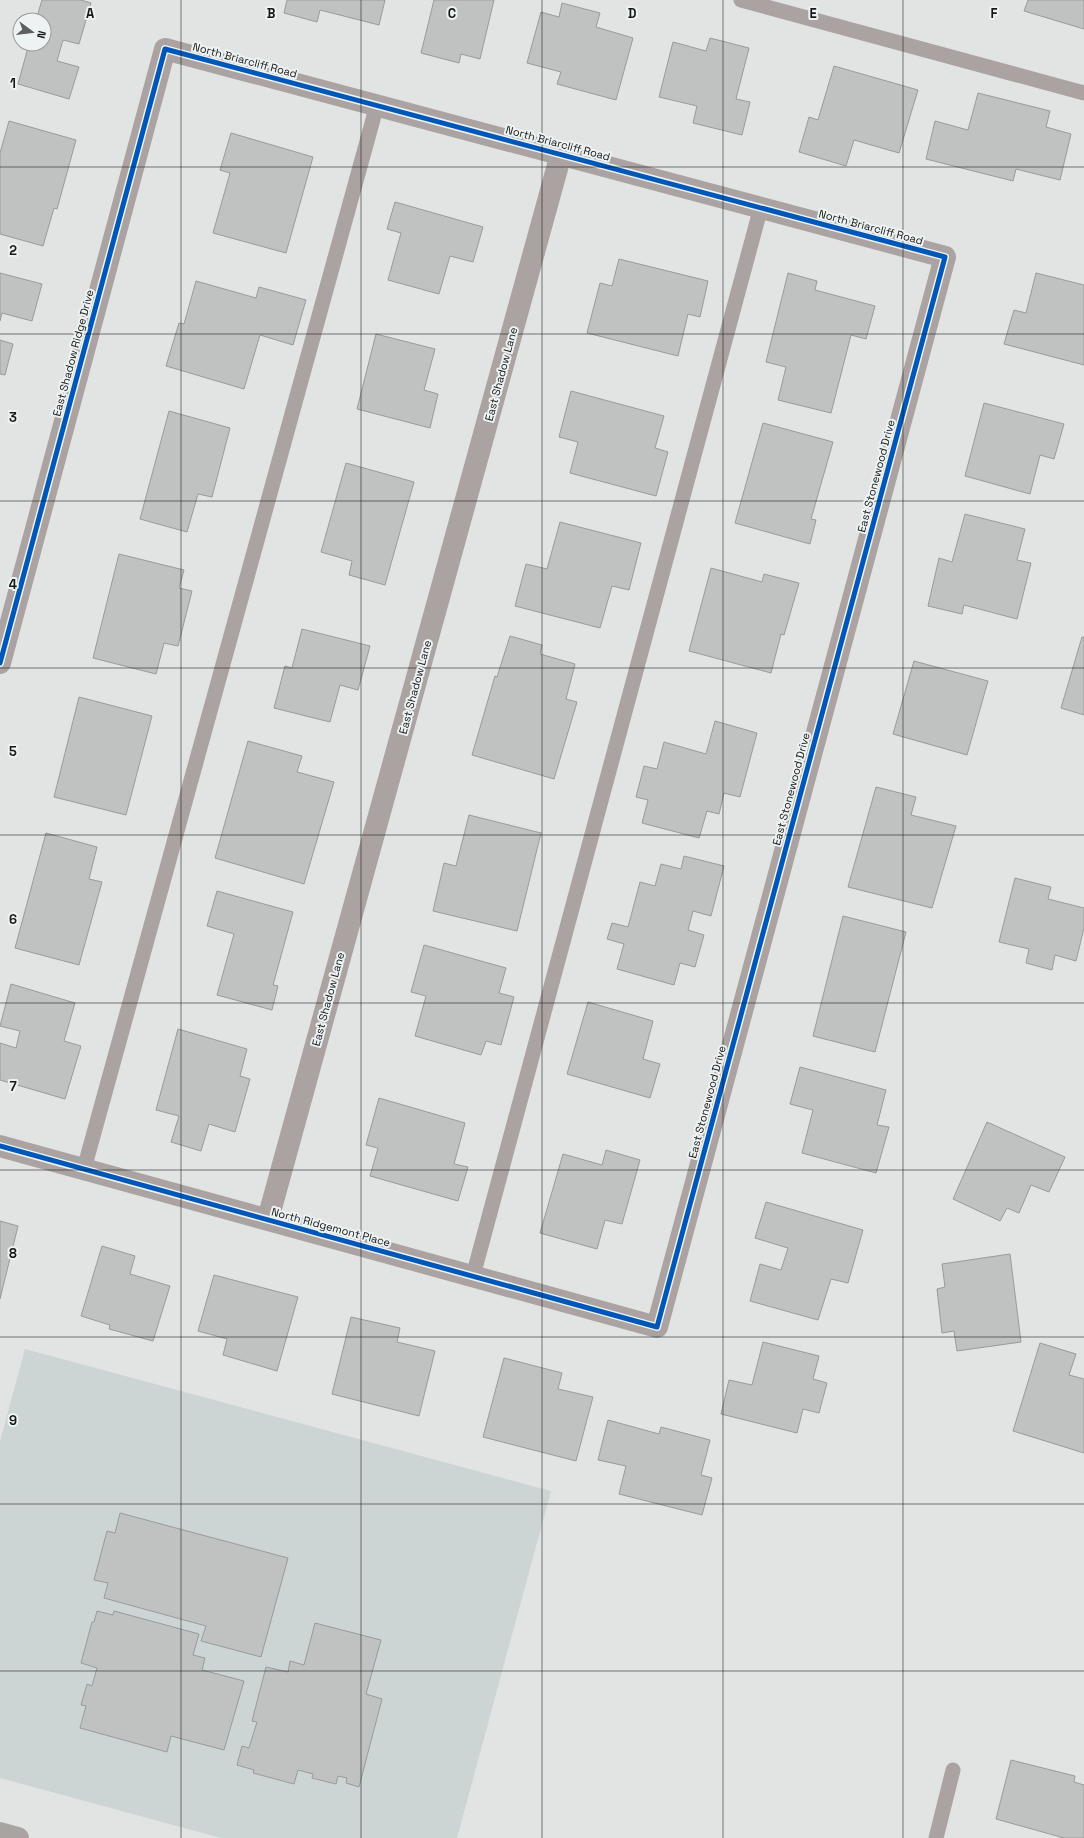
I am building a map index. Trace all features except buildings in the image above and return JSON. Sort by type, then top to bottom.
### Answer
[{"type":"main road","points":[[0,1833],[18,1838]]},
{"type":"street","name":"North Briarcliff Road","points":[[165,49],[945,257]]},
{"type":"street","name":"East Shadow Ridge Drive","points":[[0,663],[165,49]]},
{"type":"street","name":"East Shadow Lane","points":[[268,1219],[561,154]]},
{"type":"street","name":"East Stonewood Drive","points":[[657,1327],[945,257]]},
{"type":"street","name":"North Ridgemont Place","points":[[0,1146],[657,1327]]},
{"type":"lane","points":[[742,0],[1084,93]]},
{"type":"lane","points":[[84,1169],[377,105]]},
{"type":"lane","points":[[473,1276],[761,208]]},
{"type":"lane","points":[[936,1838],[953,1770]]},
{"type":"shaded area","points":[[25,1349],[551,1491],[457,1838],[221,1838],[0,1778],[0,1441]]},
{"type":"cycle path","points":[[0,663],[165,49],[945,257],[657,1327],[0,1146]]}]
